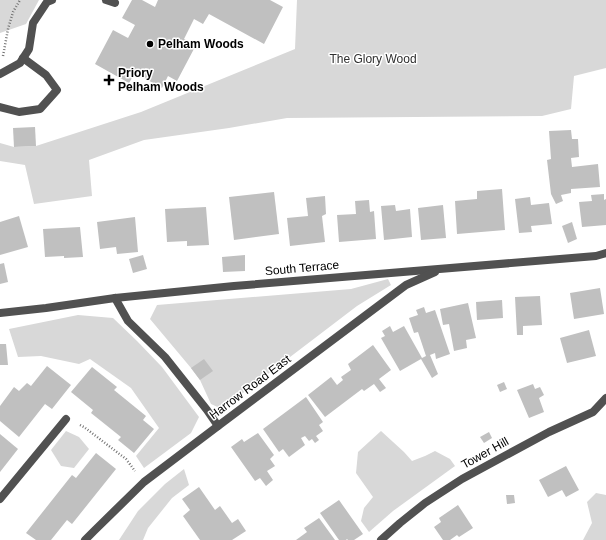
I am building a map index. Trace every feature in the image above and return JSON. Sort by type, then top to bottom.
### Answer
[{"type":"street","points":[[0,74],[20,63],[29,49],[33,23],[48,2],[52,0]]},
{"type":"street","points":[[106,0],[115,3]]},
{"type":"street","points":[[0,107],[19,112],[40,109],[57,90],[46,75],[23,58]]},
{"type":"street","name":"South Terrace","points":[[0,313],[115,298],[242,285],[596,256],[606,253]]},
{"type":"street","name":"Harrow Road East","points":[[85,540],[144,482],[406,285],[442,269]]},
{"type":"street","points":[[115,298],[128,321],[165,357],[218,426]]},
{"type":"street","name":"Tower Hill","points":[[381,540],[425,503],[462,479],[549,432],[593,412],[606,398]]},
{"type":"street","points":[[0,499],[66,419]]},
{"type":"street","points":[[93,540],[94,530]]},
{"type":"path","points":[[2,57],[13,12],[20,0]]},
{"type":"path","points":[[66,419],[84,427],[126,459],[144,482]]},
{"type":"green space","points":[[0,0],[39,0],[26,24],[0,33]]},
{"type":"green space","name":"The Glory Wood","points":[[297,0],[606,0],[606,68],[574,76],[571,109],[542,116],[287,118],[144,140],[89,160],[92,196],[34,204],[25,165],[0,161],[0,143],[14,147],[36,146],[141,112],[295,49]]},
{"type":"green space","points":[[388,279],[391,285],[357,306],[222,409],[211,404],[200,380],[150,319],[157,305],[351,289]]},
{"type":"green space","points":[[78,315],[113,318],[162,367],[199,417],[191,433],[144,468],[136,456],[159,428],[131,388],[90,359],[79,364],[41,356],[18,357],[9,329]]},
{"type":"green space","points":[[66,431],[79,437],[89,449],[74,468],[61,466],[51,450]]},
{"type":"green space","points":[[381,431],[412,461],[435,451],[450,459],[455,466],[393,511],[369,532],[361,521],[364,508],[373,497],[356,473],[358,452]]},
{"type":"green space","points":[[184,469],[189,485],[172,498],[148,528],[143,540],[119,540],[138,511],[165,484]]},
{"type":"green space","points":[[596,493],[606,495],[606,540],[583,540],[592,523],[587,502]]},
{"type":"building","name":"Pelham Woods","points":[[132,0],[142,0],[155,7],[158,0],[270,0],[283,7],[264,44],[209,14],[203,24],[194,19],[184,39],[196,45],[177,81],[168,76],[162,88],[135,73],[129,83],[95,64],[113,30],[128,38],[135,25],[122,18]]},
{"type":"building","points":[[35,127],[36,146],[14,147],[13,128]]},
{"type":"building","points":[[571,130],[572,139],[578,139],[579,157],[571,158],[572,167],[598,164],[600,187],[571,189],[571,193],[561,195],[563,201],[556,204],[551,194],[547,160],[551,159],[549,131]]},
{"type":"building","points":[[502,189],[505,230],[457,234],[455,201],[477,199],[477,191]]},
{"type":"building","points":[[274,192],[279,234],[234,240],[229,197]]},
{"type":"building","points":[[604,194],[604,200],[606,199],[606,225],[582,227],[579,202],[592,201],[591,195]]},
{"type":"building","points":[[325,196],[326,214],[322,216],[325,242],[290,246],[287,218],[308,216],[306,198]]},
{"type":"building","points":[[530,197],[531,205],[549,203],[552,224],[531,226],[532,232],[519,233],[515,199]]},
{"type":"building","points":[[369,200],[370,212],[374,211],[376,239],[339,242],[337,215],[356,214],[355,201]]},
{"type":"building","points":[[395,205],[396,211],[410,209],[412,237],[384,240],[381,206]]},
{"type":"building","points":[[443,205],[446,238],[421,240],[418,208]]},
{"type":"building","points":[[206,207],[209,245],[187,246],[187,241],[167,242],[165,209]]},
{"type":"building","points":[[19,216],[28,247],[0,255],[0,222]]},
{"type":"building","points":[[135,217],[138,252],[117,254],[116,247],[100,249],[97,222]]},
{"type":"building","points":[[572,222],[577,239],[568,243],[562,226]]},
{"type":"building","points":[[80,227],[83,257],[45,257],[43,229]]},
{"type":"building","points":[[143,255],[147,269],[133,273],[129,259]]},
{"type":"building","points":[[245,255],[245,271],[223,272],[222,257]]},
{"type":"building","points":[[4,263],[8,282],[0,284],[0,264]]},
{"type":"building","points":[[600,288],[604,314],[574,319],[570,293]]},
{"type":"building","points":[[540,296],[542,325],[523,326],[523,335],[517,335],[515,297]]},
{"type":"building","points":[[502,300],[503,318],[477,320],[476,302]]},
{"type":"building","points":[[468,303],[476,338],[466,340],[467,348],[454,351],[449,324],[443,325],[440,309]]},
{"type":"building","points":[[424,307],[426,313],[435,310],[450,354],[436,359],[435,353],[430,355],[438,374],[432,378],[421,359],[400,371],[381,338],[385,336],[382,331],[390,326],[393,332],[404,326],[422,358],[426,356],[418,332],[414,333],[409,318],[418,315],[416,310]]},
{"type":"building","points":[[589,330],[596,356],[567,363],[560,338]]},
{"type":"building","points":[[0,344],[6,344],[8,365],[0,365]]},
{"type":"building","points":[[373,345],[391,370],[379,379],[386,388],[380,392],[374,384],[364,391],[362,389],[325,417],[308,395],[331,377],[337,385],[343,380],[341,377],[351,370],[348,364]]},
{"type":"building","points":[[204,359],[213,371],[200,380],[191,368]]},
{"type":"building","points":[[47,366],[71,385],[52,409],[45,404],[19,437],[0,421],[0,406],[14,387],[19,391],[27,383],[31,386]]},
{"type":"building","points":[[92,367],[117,387],[114,390],[146,416],[143,420],[154,429],[134,453],[118,440],[121,437],[91,413],[93,410],[71,392]]},
{"type":"building","points":[[504,382],[507,389],[500,392],[497,385]]},
{"type":"building","points":[[533,384],[535,389],[540,387],[544,395],[539,398],[544,412],[529,418],[517,390]]},
{"type":"building","points":[[306,397],[323,422],[319,425],[323,431],[316,436],[319,440],[315,443],[312,439],[309,441],[305,436],[301,438],[305,445],[289,457],[283,449],[279,452],[263,429]]},
{"type":"building","points":[[489,432],[492,438],[484,443],[480,437]]},
{"type":"building","points":[[258,433],[274,455],[270,459],[275,466],[267,471],[273,480],[266,486],[260,478],[255,481],[231,447],[242,439],[244,442]]},
{"type":"building","points":[[0,434],[18,449],[0,472]]},
{"type":"building","points":[[96,453],[116,469],[72,524],[67,520],[51,540],[36,540],[26,533],[72,475],[76,478]]},
{"type":"building","points":[[566,466],[579,490],[566,497],[562,490],[548,497],[539,480]]},
{"type":"building","points":[[199,487],[215,510],[220,506],[232,523],[238,519],[246,531],[232,540],[200,540],[183,516],[190,510],[182,499]]},
{"type":"building","points":[[506,495],[514,495],[515,503],[507,504]]},
{"type":"building","points":[[339,500],[363,534],[354,540],[339,540],[320,513]]},
{"type":"building","points":[[458,505],[473,528],[459,537],[457,535],[450,540],[443,540],[434,527],[441,522],[439,518]]},
{"type":"building","points":[[319,518],[335,540],[296,540],[307,532],[304,528]]},
{"type":"place","name":"Pelham Woods","points":[[150,44]]},
{"type":"place","name":"Priory Pelham Woods","points":[[109,80]]}]
